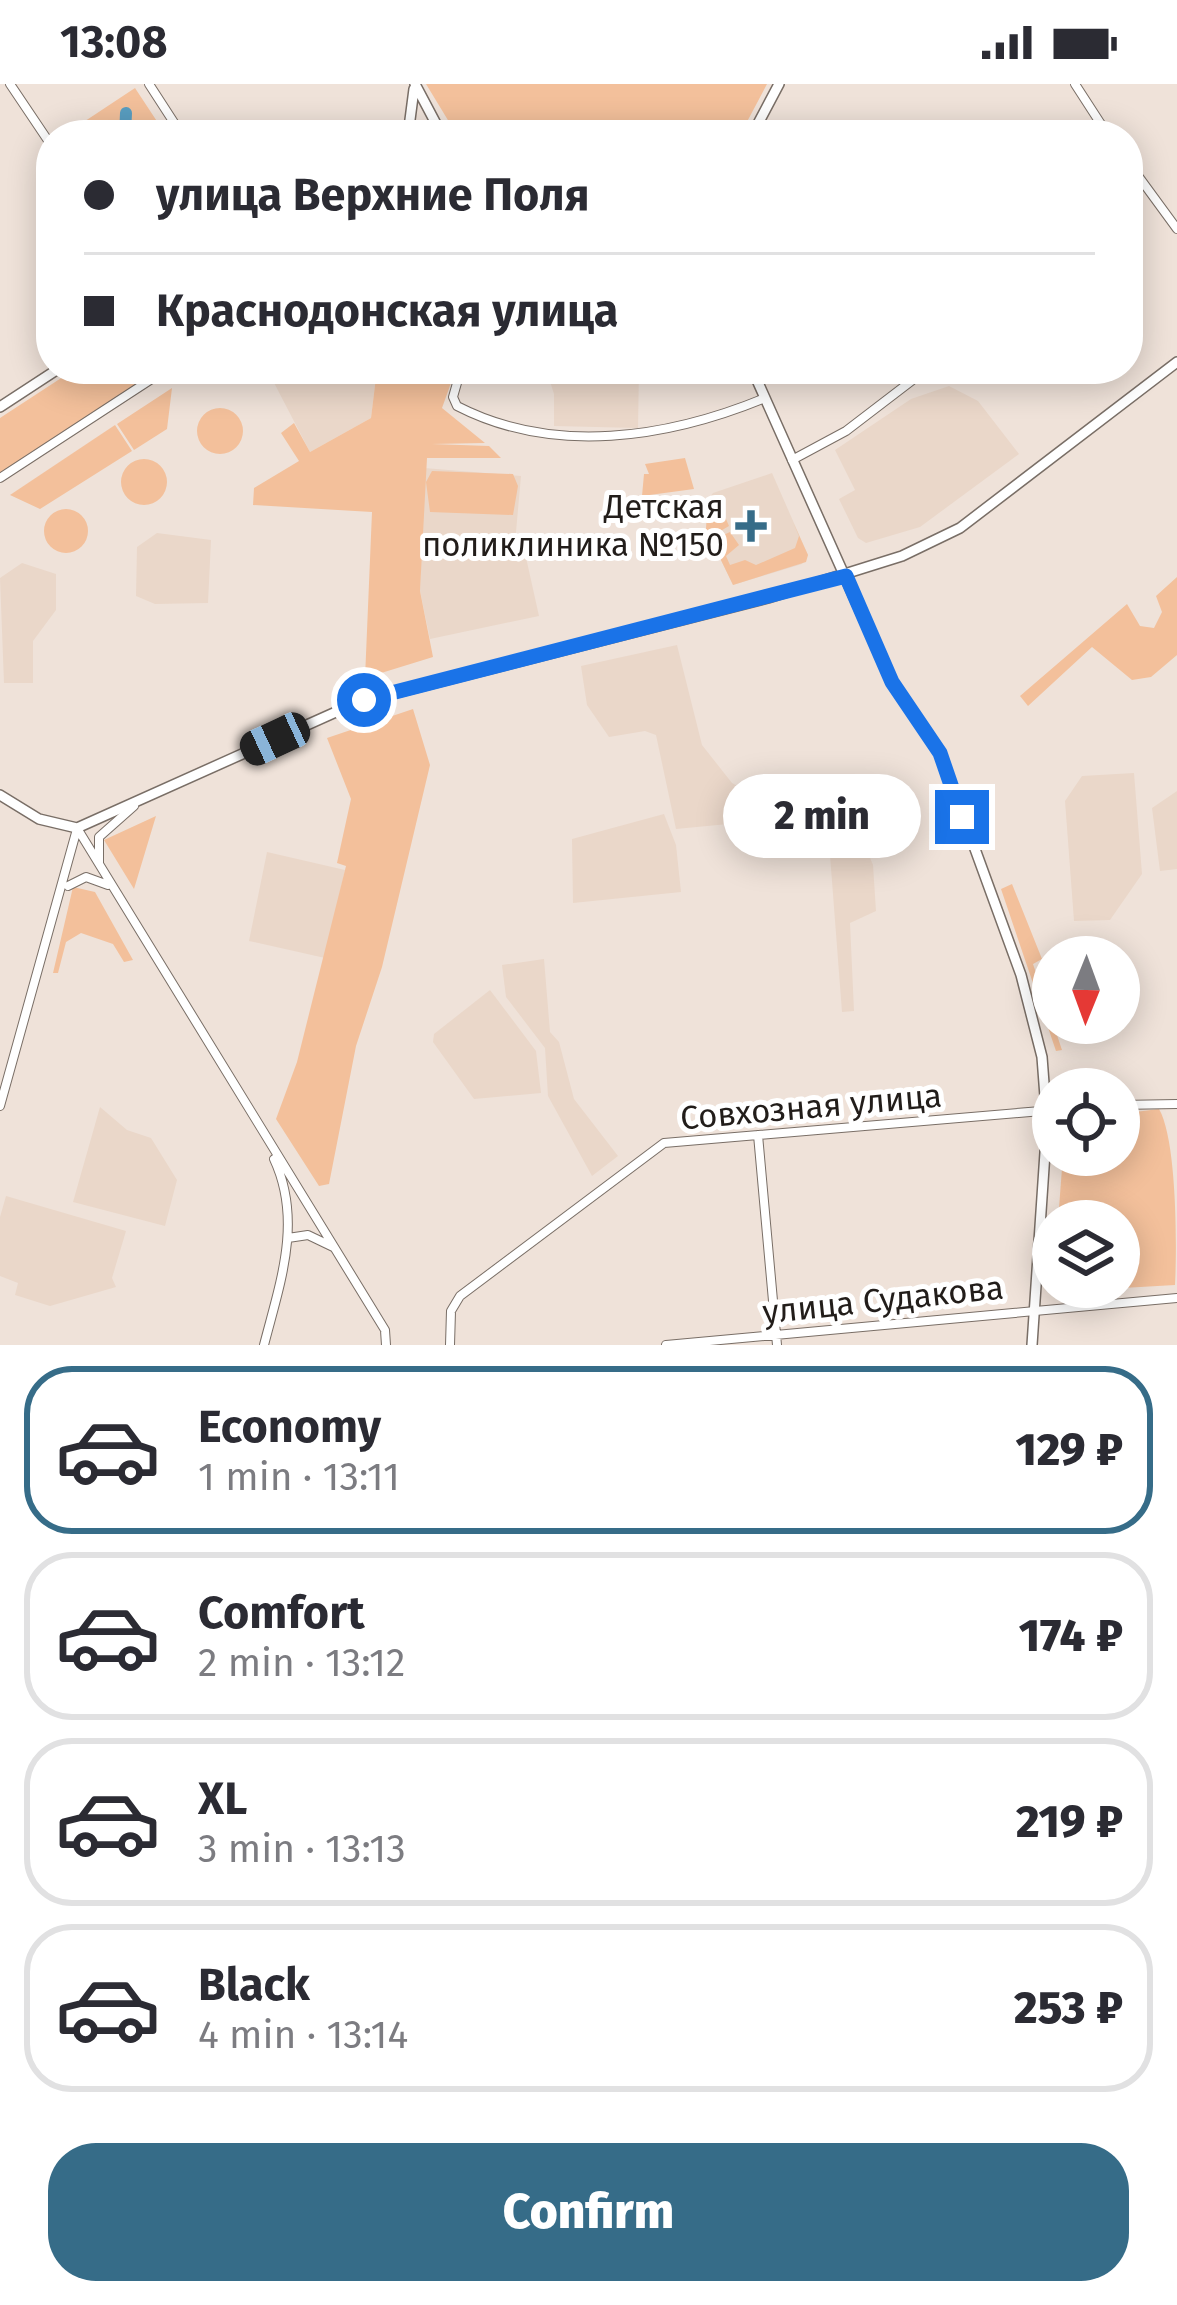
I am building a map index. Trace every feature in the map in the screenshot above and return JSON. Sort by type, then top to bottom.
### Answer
[{"type":"main road","points":[[410,120],[414,84]]},
{"type":"main road","points":[[414,84],[434,120]]},
{"type":"main road","points":[[760,120],[778,84]]},
{"type":"main road","points":[[0,795],[39,819],[77,828],[356,703],[846,576],[902,556],[960,527],[1177,362]]},
{"type":"main road","points":[[0,407],[36,383]]},
{"type":"main road","points":[[759,384],[892,682],[940,753],[1021,975],[1044,1068]]},
{"type":"main road","points":[[1032,1345],[1045,1176]]},
{"type":"street","points":[[10,84],[36,123]]},
{"type":"street","points":[[149,84],[172,120]]},
{"type":"street","points":[[1076,84],[1094,120]]},
{"type":"street","points":[[1143,183],[1177,230]]},
{"type":"street","points":[[0,478],[144,384]]},
{"type":"street","points":[[456,384],[452,397],[457,406],[541,435],[644,436],[765,398]]},
{"type":"street","points":[[792,460],[846,431],[907,384]]},
{"type":"street","points":[[104,876],[96,849],[99,837],[136,804]]},
{"type":"street","points":[[77,828],[385,1330],[386,1345]]},
{"type":"street","points":[[0,1106],[60,903],[77,828]]},
{"type":"street","points":[[60,903],[79,878],[110,886]]},
{"type":"street","points":[[1140,1105],[1177,1104]]},
{"type":"street","name":"Совхозная улица","points":[[450,1345],[453,1303],[664,1143],[1032,1112]]},
{"type":"street","points":[[758,1135],[777,1340]]},
{"type":"street","points":[[263,1136],[286,1193],[289,1238],[264,1345]]},
{"type":"street","points":[[289,1238],[308,1235],[334,1248]]},
{"type":"street","name":"улица Судакова","points":[[666,1345],[777,1340],[1034,1309],[1177,1298]]},
{"type":"shaded area","points":[[426,84],[767,84],[748,120],[448,120]]},
{"type":"shaded area","points":[[135,88],[156,120],[87,120]]},
{"type":"shaded area","points":[[52,384],[138,384],[0,474],[0,418]]},
{"type":"shaded area","points":[[275,384],[375,384],[371,418],[310,452]]},
{"type":"shaded area","points":[[375,384],[451,384],[442,408],[485,443],[432,444],[489,446],[501,458],[427,458],[420,591],[433,657],[365,678],[372,512],[253,505],[254,488],[299,461],[281,433],[294,423],[310,452],[371,418]]},
{"type":"shaded area","points":[[551,384],[639,384],[638,428],[554,426]]},
{"type":"shaded area","points":[[949,386],[978,401],[1019,454],[920,527],[866,543],[858,538],[839,499],[855,490],[835,450],[911,399]]},
{"type":"shaded area","points":[[172,388],[167,429],[134,450],[117,424]]},
{"type":"shaded area","points":[[220,408],[236,415],[243,431],[236,447],[220,454],[204,447],[197,431],[204,415]]},
{"type":"shaded area","points":[[115,425],[132,451],[40,509],[10,495]]},
{"type":"shaded area","points":[[685,458],[694,489],[642,496],[644,474],[649,474],[645,464]]},
{"type":"shaded area","points":[[144,459],[160,466],[167,482],[160,498],[144,505],[128,498],[121,482],[128,466]]},
{"type":"shaded area","points":[[424,468],[521,476],[515,543],[523,544],[539,616],[430,639],[420,591]]},
{"type":"shaded area","points":[[432,471],[513,474],[518,486],[513,515],[430,512],[426,482]]},
{"type":"shaded area","name":"Детская поликлиника №150","points":[[772,473],[808,555],[802,564],[733,585],[706,529],[708,499],[713,493]]},
{"type":"shaded area","points":[[708,501],[720,505],[729,526],[712,536],[717,547],[723,544],[721,536],[730,532],[739,545],[726,556],[730,565],[745,560],[756,565],[795,548],[799,536],[793,522],[808,555],[806,562],[733,585],[706,529]]},
{"type":"shaded area","points":[[66,509],[81,516],[88,531],[81,546],[66,553],[51,546],[44,531],[51,516]]},
{"type":"shaded area","points":[[157,533],[211,540],[208,603],[155,604],[136,596],[137,547]]},
{"type":"shaded area","points":[[22,563],[56,574],[56,610],[33,641],[33,683],[4,683],[0,578]]},
{"type":"shaded area","points":[[1177,577],[1177,655],[1151,677],[1132,680],[1092,647],[1028,706],[1020,696],[1127,604],[1140,626],[1154,628],[1162,612],[1156,596]]},
{"type":"shaded area","points":[[677,645],[702,745],[732,783],[792,816],[787,827],[749,822],[676,829],[656,735],[645,731],[609,737],[587,705],[581,666]]},
{"type":"shaded area","points":[[413,709],[430,765],[382,967],[356,1046],[329,1184],[319,1186],[276,1119],[297,1062],[346,866],[337,863],[351,799],[327,738]]},
{"type":"shaded area","points":[[1134,773],[1142,874],[1110,920],[1074,921],[1065,801],[1082,776]]},
{"type":"shaded area","points":[[1177,791],[1177,869],[1160,871],[1152,808]]},
{"type":"shaded area","points":[[664,814],[676,845],[681,892],[573,903],[572,839]]},
{"type":"shaded area","points":[[156,816],[134,889],[104,840]]},
{"type":"shaded area","points":[[862,838],[873,865],[876,911],[850,923],[854,1011],[842,1012],[829,842]]},
{"type":"shaded area","points":[[267,852],[345,870],[325,958],[249,941]]},
{"type":"shaded area","points":[[1012,884],[1033,936],[1032,980],[1001,889]]},
{"type":"shaded area","points":[[73,887],[95,892],[133,960],[124,962],[113,944],[81,933],[66,942],[58,973],[53,973]]},
{"type":"shaded area","points":[[544,959],[550,1032],[559,1042],[574,1099],[618,1156],[592,1176],[548,1096],[545,1048],[506,997],[502,965]]},
{"type":"shaded area","points":[[490,990],[536,1051],[541,1093],[474,1099],[433,1042],[434,1034]]},
{"type":"shaded area","points":[[100,1107],[127,1130],[151,1138],[177,1180],[165,1226],[73,1202]]},
{"type":"shaded area","points":[[1159,1109],[1165,1124],[1176,1220],[1175,1285],[1140,1287],[1140,1200],[1060,1200],[1061,1176],[1140,1176],[1140,1111]]},
{"type":"shaded area","points":[[6,1196],[126,1231],[112,1278],[116,1287],[50,1306],[15,1295],[18,1283],[0,1276],[0,1217]]},
{"type":"waterway","points":[[126,113],[126,120]]},
{"type":"place","name":"Детская поликлиника №150","points":[[751,526]]},
{"type":"route","points":[[364,700],[846,576],[892,682],[940,753],[962,817]]}]
